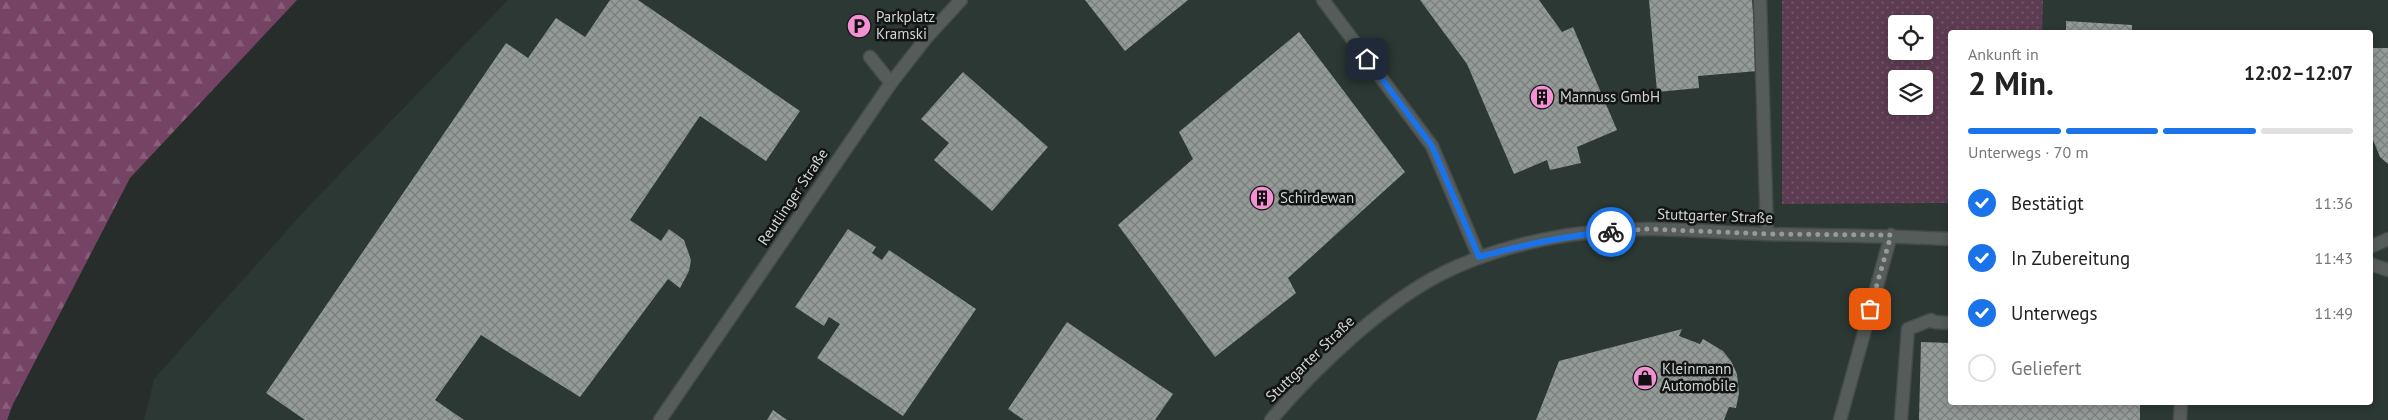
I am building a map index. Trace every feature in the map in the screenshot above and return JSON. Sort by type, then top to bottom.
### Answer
[{"type":"street","name":"Reutlinger Straße","points":[[660,420],[891,83],[927,37],[961,0]]},
{"type":"street","points":[[1323,0],[1432,146],[1479,257]]},
{"type":"street","points":[[1760,0],[1767,234]]},
{"type":"street","points":[[870,57],[891,83]]},
{"type":"street","name":"Stuttgarter Straße","points":[[1271,420],[1322,365],[1362,329],[1441,274],[1479,257],[1531,242],[1584,234],[1647,229],[1767,234],[1891,235],[1948,239]]},
{"type":"street","points":[[1840,420],[1891,235]]},
{"type":"street","points":[[2373,245],[2388,239]]},
{"type":"street","points":[[2373,265],[2388,270]]},
{"type":"street","points":[[1901,420],[1908,329],[1931,320],[1948,323]]},
{"type":"street","points":[[2180,420],[2181,405]]},
{"type":"shaded area","points":[[508,0],[2388,0],[2388,420],[144,420],[154,379],[307,208]]},
{"type":"shaded area","points":[[1782,0],[2043,0],[2042,30],[1948,30],[1948,203],[1782,204]]},
{"type":"green space","points":[[0,0],[297,0],[130,178],[13,404],[7,420],[0,420]]},
{"type":"building","points":[[610,0],[638,0],[800,111],[766,161],[700,116],[630,220],[661,241],[669,229],[684,240],[691,260],[689,271],[680,288],[668,279],[580,397],[481,335],[435,400],[464,420],[305,420],[266,393],[506,43],[528,58],[556,18],[585,37]]},
{"type":"building","points":[[1085,0],[1188,0],[1125,51]]},
{"type":"building","name":"Mannuss GmbH","points":[[1420,0],[1539,0],[1562,32],[1573,27],[1617,130],[1577,147],[1581,163],[1550,170],[1547,160],[1514,174],[1467,64]]},
{"type":"building","points":[[1649,0],[1752,0],[1758,71],[1698,76],[1699,88],[1657,92]]},
{"type":"building","points":[[2066,21],[2132,25],[2132,30],[2066,30]]},
{"type":"building","name":"Schirdewan","points":[[1299,32],[1405,172],[1288,278],[1296,293],[1215,357],[1118,225],[1193,159],[1179,132]]},
{"type":"building","points":[[2373,48],[2388,48],[2388,164],[2380,157],[2373,140]]},
{"type":"building","points":[[963,72],[1048,147],[992,211],[934,160],[949,143],[921,119]]},
{"type":"building","points":[[848,229],[876,247],[872,253],[882,260],[889,250],[976,309],[903,416],[817,358],[840,324],[829,317],[824,326],[795,307]]},
{"type":"building","points":[[1067,322],[1173,394],[1155,420],[1024,420],[1008,409]]},
{"type":"building","name":"Kleinmann Automobile","points":[[1682,329],[1679,336],[1700,344],[1703,339],[1723,351],[1731,361],[1737,374],[1739,393],[1736,408],[1729,407],[1724,420],[1536,420],[1559,361]]},
{"type":"building","points":[[1921,342],[1948,343],[1948,405],[2140,405],[2140,420],[1919,420]]},
{"type":"building","points":[[773,410],[787,420],[767,420]]},
{"type":"way so far","points":[[1611,232],[1647,229],[1767,234],[1891,235],[1870,309]]},
{"type":"place","name":"Parkplatz Kramski","points":[[859,26]]},
{"type":"place","name":"Mannuss GmbH","points":[[1542,97]]},
{"type":"place","name":"Schirdewan","points":[[1262,198]]},
{"type":"place","name":"Kleinmann Automobile","points":[[1645,378]]},
{"type":"route","points":[[1367,59],[1432,146],[1479,257],[1531,242],[1611,232]]}]
